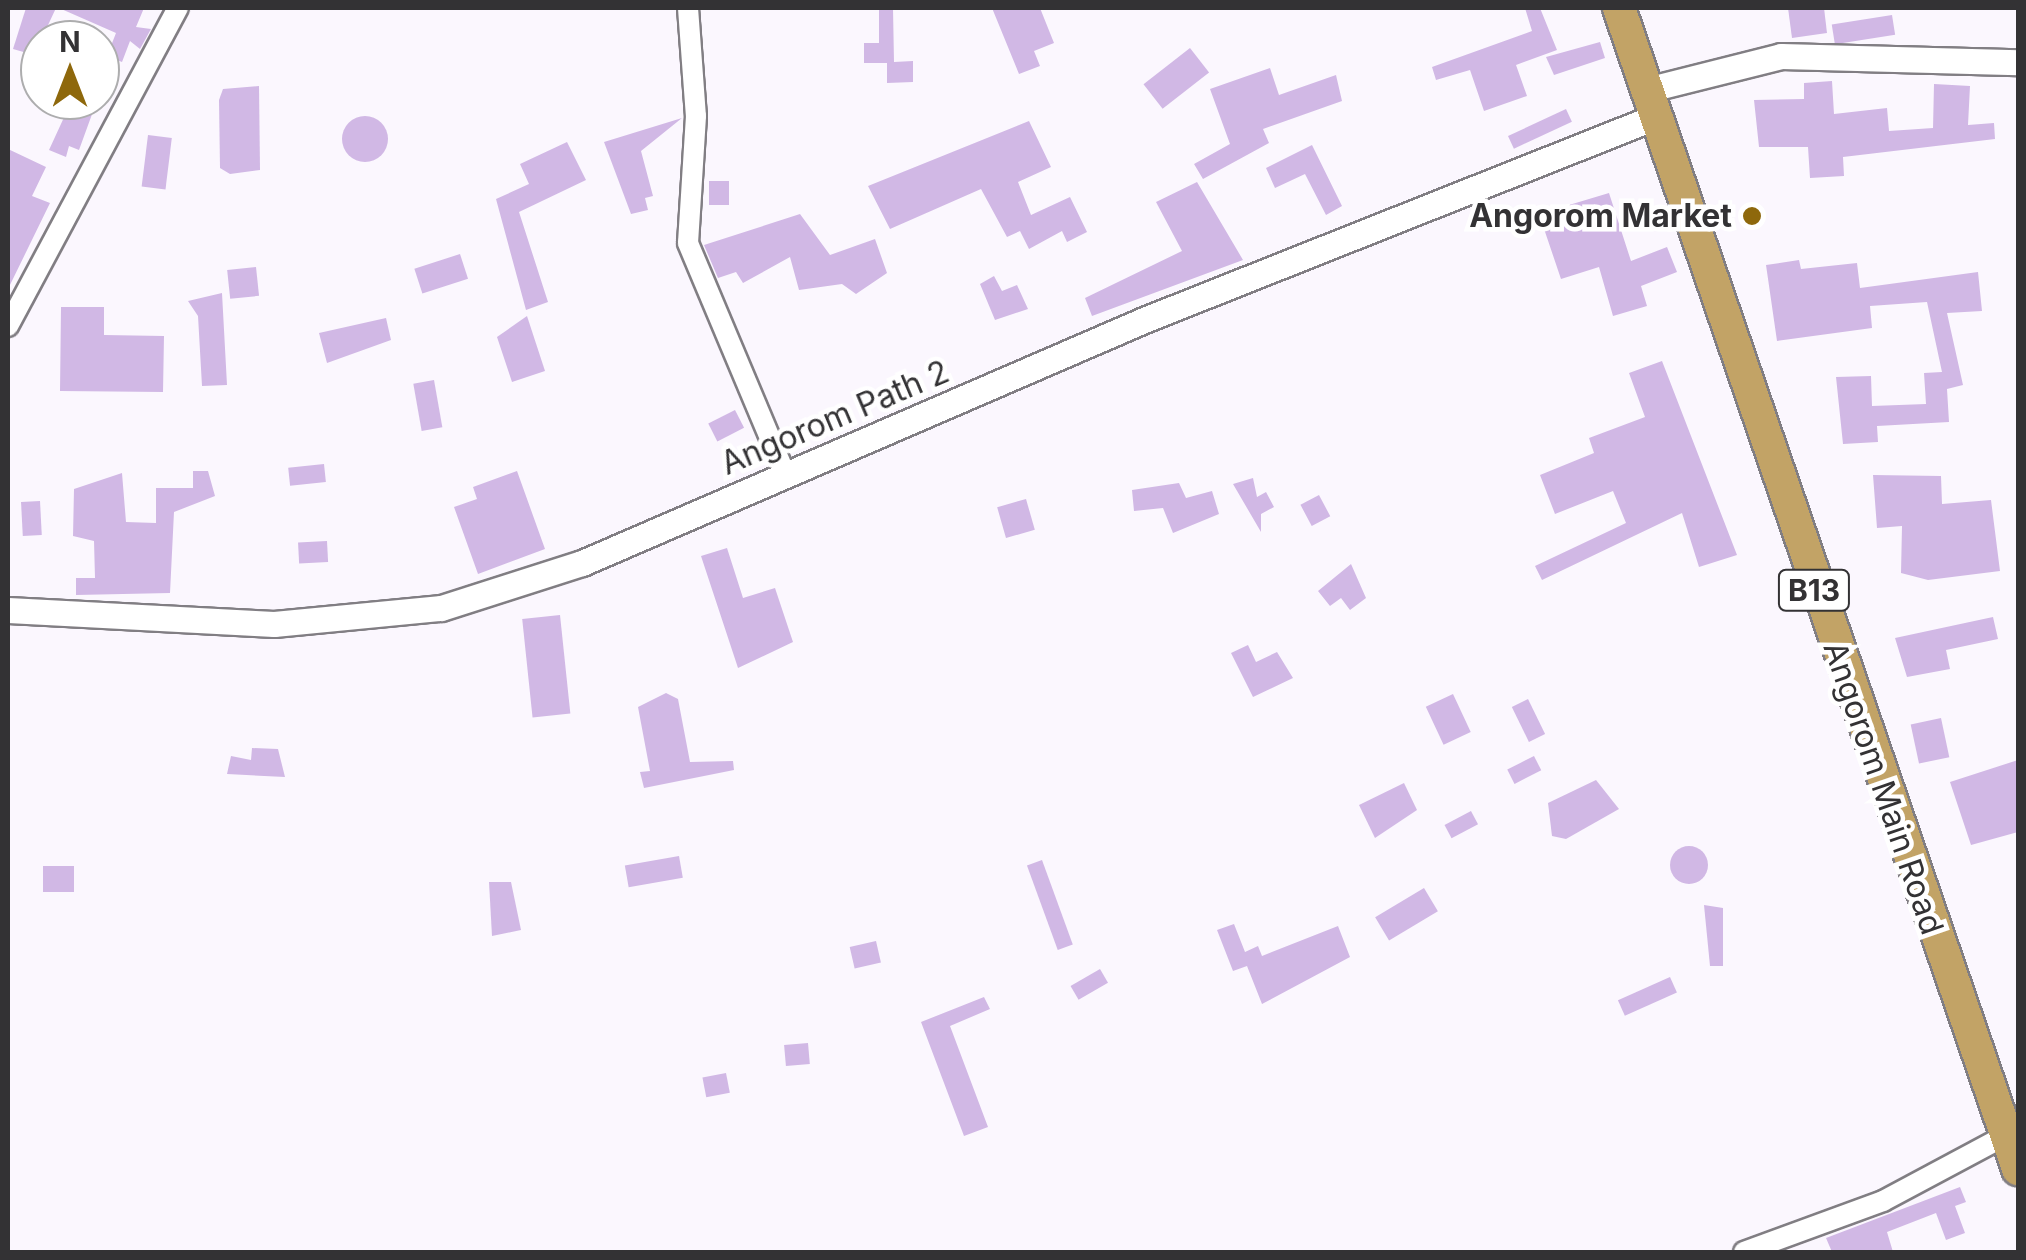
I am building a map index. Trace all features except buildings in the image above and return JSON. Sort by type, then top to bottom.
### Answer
[{"type":"highway","name":"Angorom Main Road","points":[[1620,8],[1650,103],[2014,1132],[2018,1169]]},
{"type":"street","points":[[8,326],[178,8]]},
{"type":"street","points":[[688,8],[696,116],[688,243],[785,474]]},
{"type":"street","name":"Angorom Path 2","points":[[8,610],[274,624],[424,611],[582,562],[1650,103],[1781,56],[2018,62]]},
{"type":"street","points":[[1744,1252],[1883,1201],[2014,1132]]},
{"type":"place","name":"Angorom Market","points":[[1752,216]]}]
